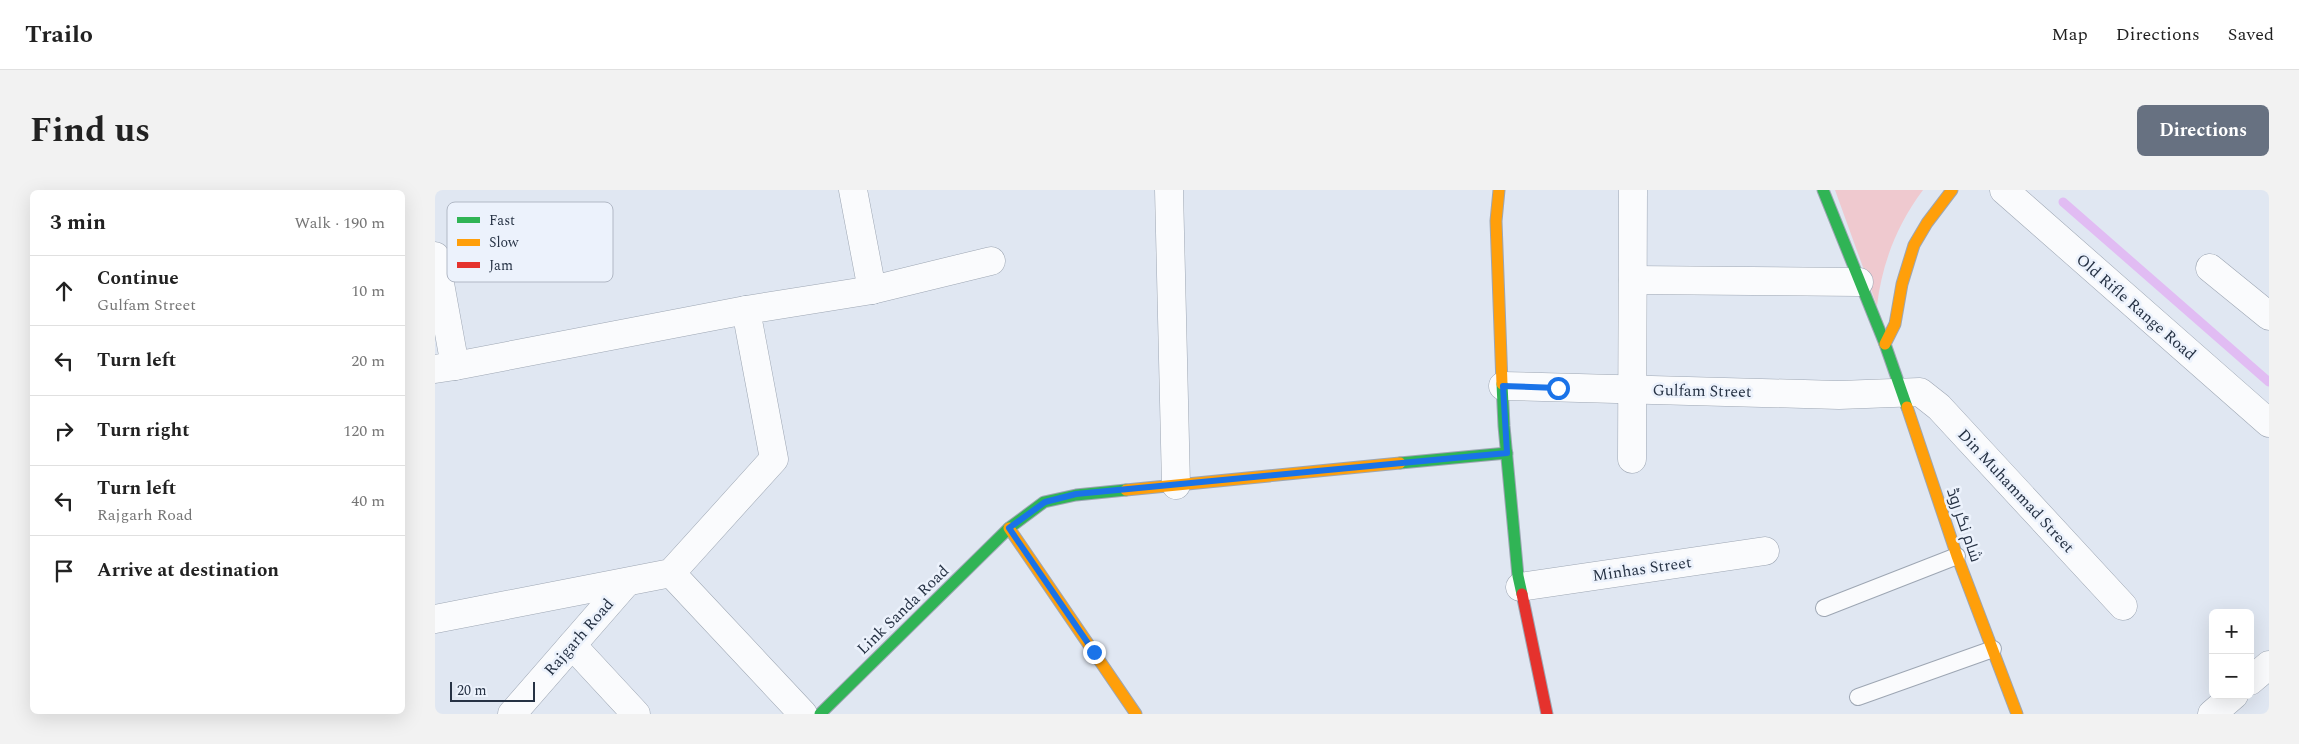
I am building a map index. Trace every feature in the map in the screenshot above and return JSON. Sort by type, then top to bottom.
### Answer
[{"type":"street","points":[[853,190],[872,290]]},
{"type":"street","points":[[1169,190],[1176,485]]},
{"type":"street","points":[[1499,190],[1496,221],[1507,453],[1520,587],[1547,714]]},
{"type":"street","points":[[1632,459],[1633,190]]},
{"type":"street","name":"شام نگر روڈ","points":[[1823,190],[1885,344],[1957,556],[2017,714]]},
{"type":"street","points":[[1885,344],[1895,324],[1902,284],[1914,245],[1952,190]]},
{"type":"street","name":"Old Rifle Range Road","points":[[2004,190],[2269,423]]},
{"type":"street","points":[[435,256],[445,367],[746,310],[872,290],[991,262]]},
{"type":"street","points":[[2210,268],[2269,316]]},
{"type":"street","points":[[1633,280],[1859,282]]},
{"type":"street","points":[[435,620],[671,573],[774,458],[746,310]]},
{"type":"street","name":"Gulfam Street","points":[[1503,386],[1839,394],[1901,391]]},
{"type":"street","name":"Din Muhammad Street","points":[[1901,391],[1921,392],[1939,407],[2123,606]]},
{"type":"street","name":"Link Sanda Road","points":[[820,714],[1009,528],[1045,502],[1076,494],[1507,453]]},
{"type":"street","points":[[1009,528],[1136,714]]},
{"type":"street","name":"Minhas Street","points":[[1520,587],[1765,551]]},
{"type":"street","points":[[671,573],[803,714]]},
{"type":"street","name":"Rajgarh Road","points":[[512,714],[625,583]]},
{"type":"street","points":[[572,645],[636,714]]},
{"type":"street","points":[[2254,678],[2269,665]]},
{"type":"street","points":[[2213,714],[2230,699]]},
{"type":"lane","points":[[1824,608],[1957,556]]},
{"type":"lane","points":[[1858,697],[1993,649]]},
{"type":"shaded area","points":[[1835,190],[1923,190],[1898,231],[1892,245],[1879,290],[1877,306]]},
{"type":"waterway","points":[[2063,202],[2269,382]]},
{"type":"traffic: fast","points":[[1823,190],[1885,344],[1907,407]]},
{"type":"traffic: fast","points":[[1502,384],[1518,576],[1522,594]]},
{"type":"traffic: fast","points":[[1400,463],[1507,453]]},
{"type":"traffic: fast","points":[[820,714],[1009,528],[1044,502],[1076,495],[1126,490]]},
{"type":"traffic: slow","points":[[1499,190],[1496,221],[1502,384]]},
{"type":"traffic: slow","points":[[1885,344],[1895,324],[1902,284],[1914,245],[1927,223],[1952,190]]},
{"type":"traffic: slow","points":[[1907,407],[1957,556],[2017,714]]},
{"type":"traffic: slow","points":[[1126,490],[1400,463]]},
{"type":"traffic: slow","points":[[1009,528],[1136,714]]},
{"type":"traffic: jam","points":[[1522,594],[1547,714]]},
{"type":"route","points":[[1094,652],[1009,528],[1045,502],[1076,494],[1507,453],[1503,386],[1558,388]]}]
